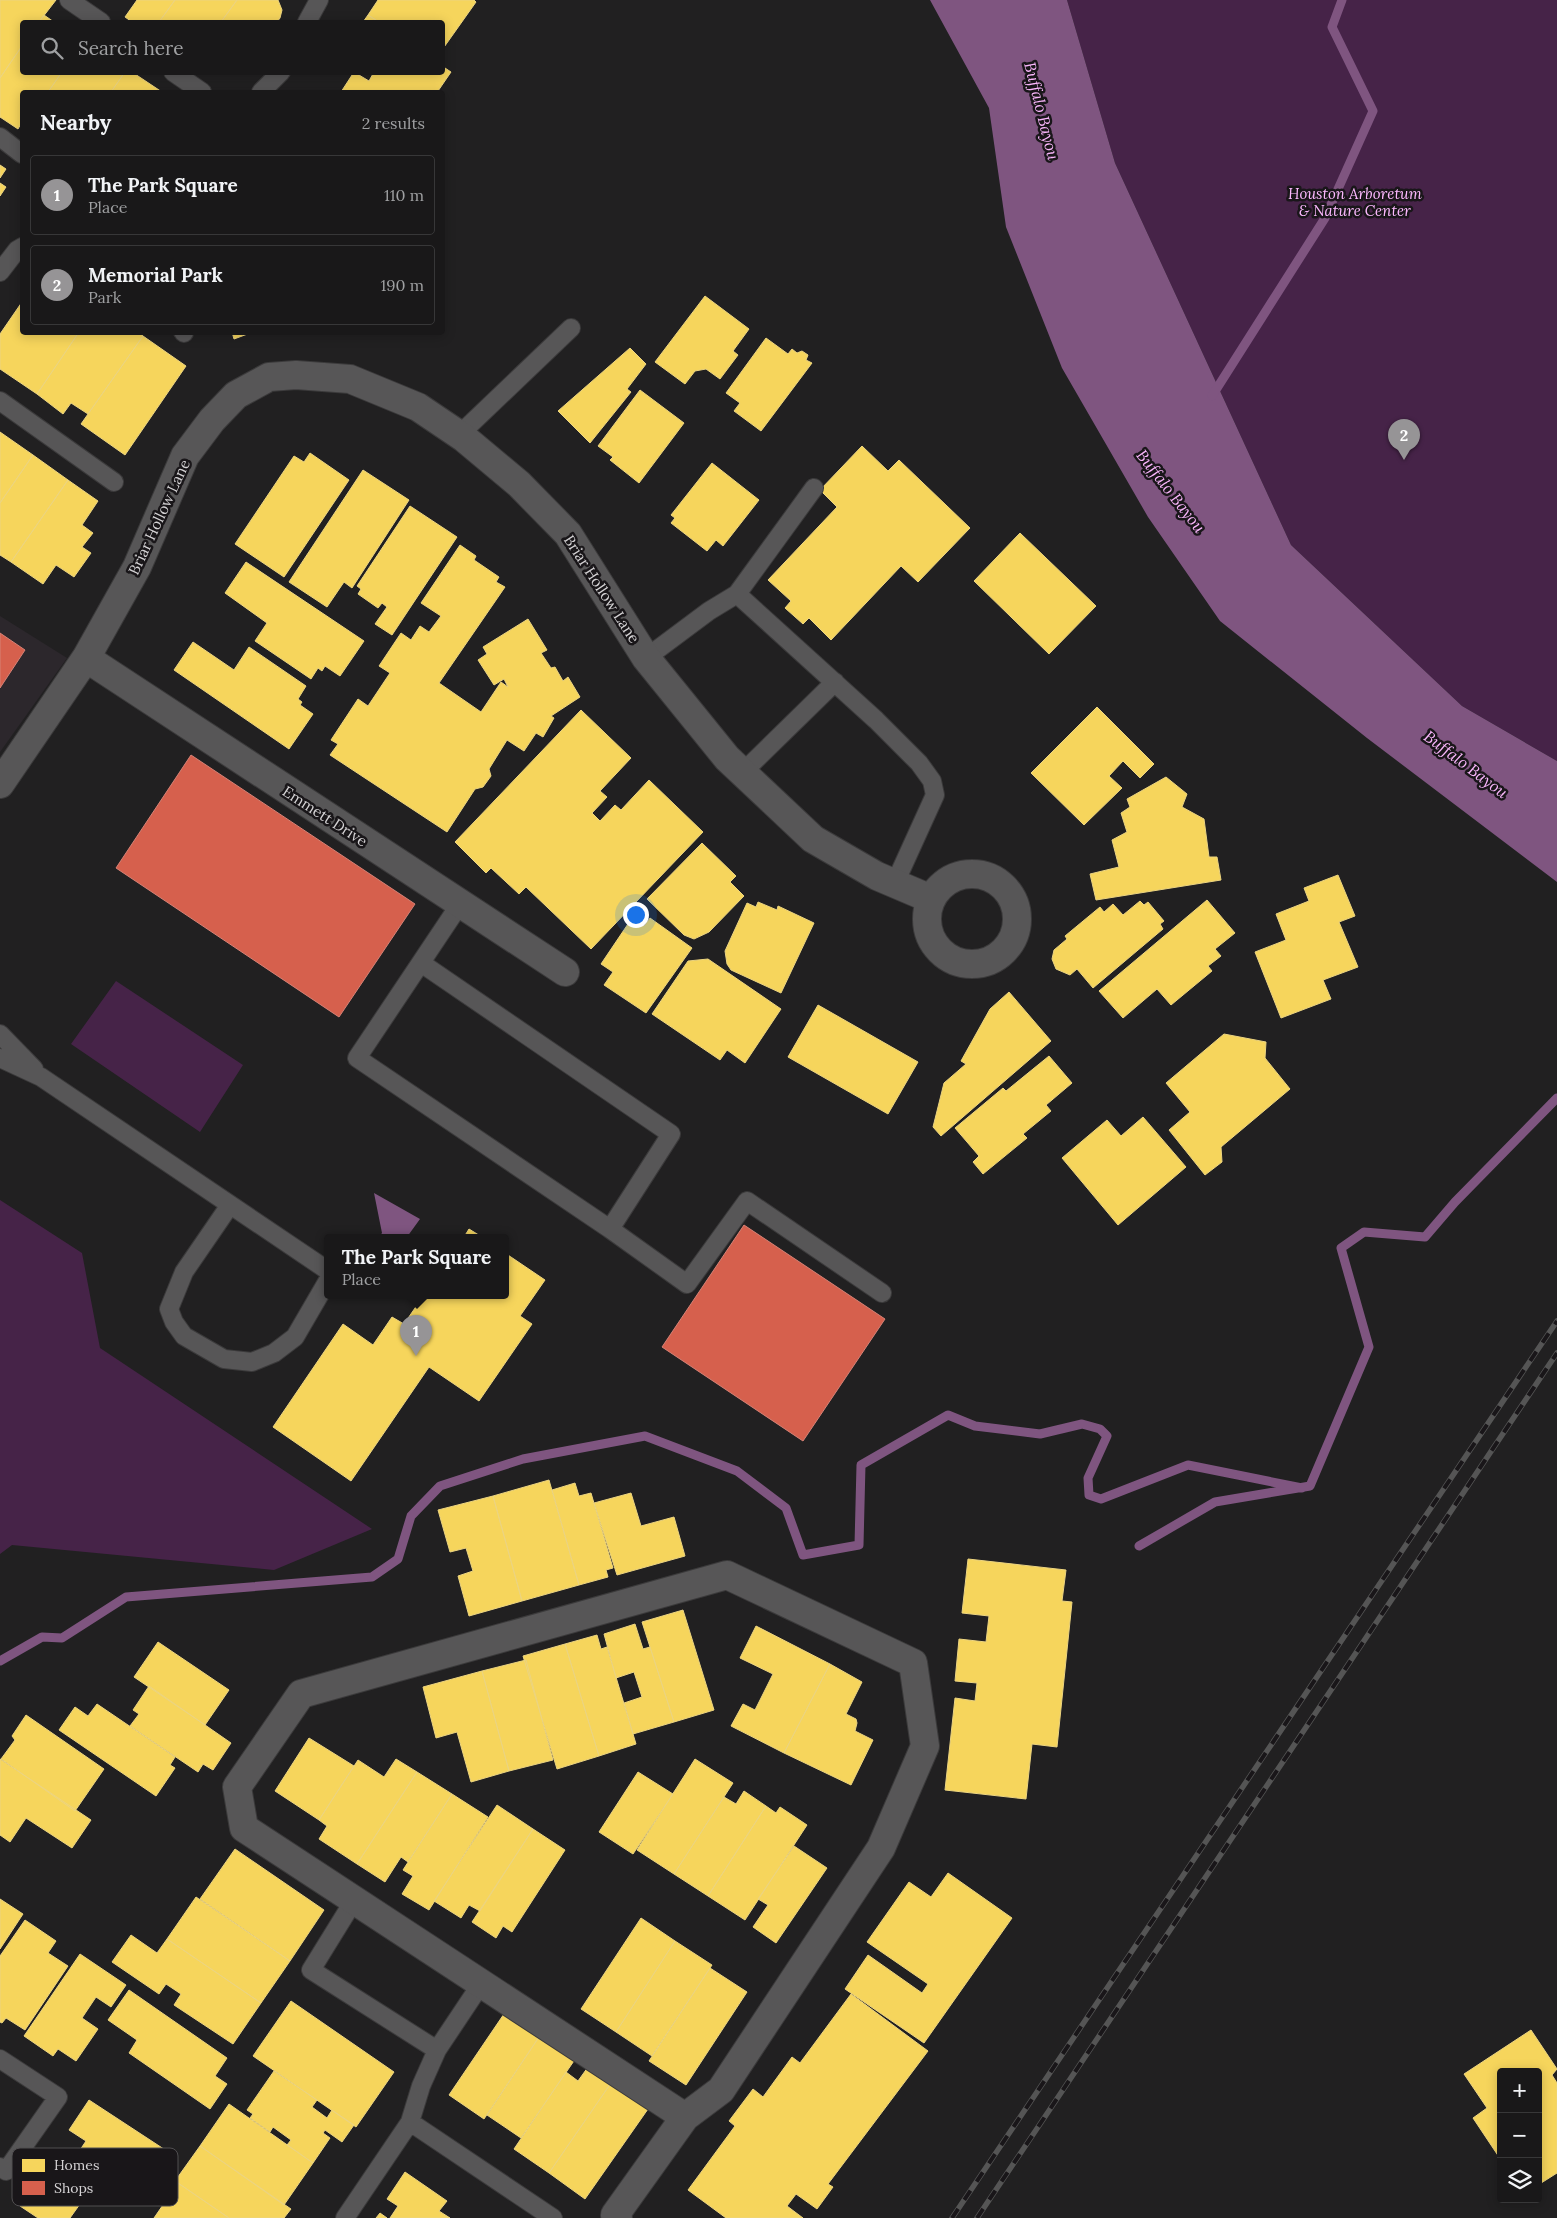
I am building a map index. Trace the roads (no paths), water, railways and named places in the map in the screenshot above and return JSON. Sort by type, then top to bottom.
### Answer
[{"type":"street","name":"Briar Hollow Lane","points":[[0,784],[86,658],[137,567],[185,456],[212,420],[236,395],[269,377],[296,375],[350,379],[418,407],[459,435],[519,484],[568,534],[646,658],[727,758],[813,840],[877,876],[931,898]]},
{"type":"street","name":"Emmett Drive","points":[[86,658],[565,972]]},
{"type":"street","points":[[614,2217],[685,2117],[721,2090],[881,1848],[925,1746],[913,1663],[727,1574],[301,1694],[237,1787],[244,1828],[353,1902],[685,2117]]},
{"type":"lane","points":[[69,0],[98,20]]},
{"type":"lane","points":[[308,20],[319,0]]},
{"type":"lane","points":[[177,75],[199,90]]},
{"type":"lane","points":[[263,90],[278,75]]},
{"type":"lane","points":[[0,138],[20,153]]},
{"type":"lane","points":[[0,272],[20,248]]},
{"type":"lane","points":[[459,435],[571,328]]},
{"type":"lane","points":[[0,401],[114,482]]},
{"type":"lane","points":[[646,658],[709,611],[737,594],[814,488]]},
{"type":"lane","points":[[737,594],[835,682],[919,764],[932,781],[934,795],[894,883]]},
{"type":"lane","points":[[742,773],[835,682]]},
{"type":"lane","points":[[460,904],[357,1058],[610,1229],[687,1284],[747,1201],[882,1293]]},
{"type":"lane","points":[[421,963],[671,1134],[610,1229]]},
{"type":"lane","points":[[0,1034],[41,1077]]},
{"type":"lane","points":[[0,1058],[41,1077],[324,1268]]},
{"type":"lane","points":[[230,1205],[184,1272],[169,1309],[174,1322],[184,1336],[224,1359],[252,1362],[274,1353],[295,1337],[324,1287]]},
{"type":"lane","points":[[353,1902],[311,1970],[437,2050]]},
{"type":"lane","points":[[345,2218],[410,2122],[421,2086],[437,2050],[481,1984]]},
{"type":"lane","points":[[0,2058],[58,2097],[22,2148]]},
{"type":"lane","points":[[410,2122],[553,2218]]},
{"type":"lane","points":[[0,2168],[6,2171],[12,2162]]},
{"type":"water","name":"Buffalo Bayou","points":[[930,0],[1067,0],[1115,163],[1291,545],[1462,706],[1557,761],[1557,882],[1367,738],[1220,621],[1148,517],[1062,368],[1006,227],[989,108]]},
{"type":"water","points":[[374,1193],[420,1219],[409,1234],[382,1233]]},
{"type":"waterway","points":[[1212,396],[1325,218],[1373,111],[1332,27],[1342,0]]},
{"type":"waterway","points":[[1139,1546],[1215,1502],[1310,1486],[1369,1347],[1341,1248],[1364,1232],[1425,1237],[1455,1202],[1557,1098]]},
{"type":"waterway","points":[[0,1661],[42,1637],[62,1638],[126,1597],[372,1577],[398,1559],[411,1516],[440,1486],[523,1459],[645,1436],[737,1471],[786,1508],[803,1555],[859,1545],[861,1465],[948,1415],[975,1426],[1040,1434],[1082,1424],[1100,1429],[1107,1436],[1088,1478],[1089,1495],[1101,1499],[1188,1465],[1302,1488]]},
{"type":"railway","points":[[952,2218],[1557,1321]]},
{"type":"railway","points":[[977,2218],[1557,1353]]},
{"type":"place","name":"Memorial Park","points":[[1404,460]]},
{"type":"place","name":"The Park Square","points":[[416,1356]]},
{"type":"park label","name":"Houston Arboretum & Nature Center","points":[[1355,202]]}]
